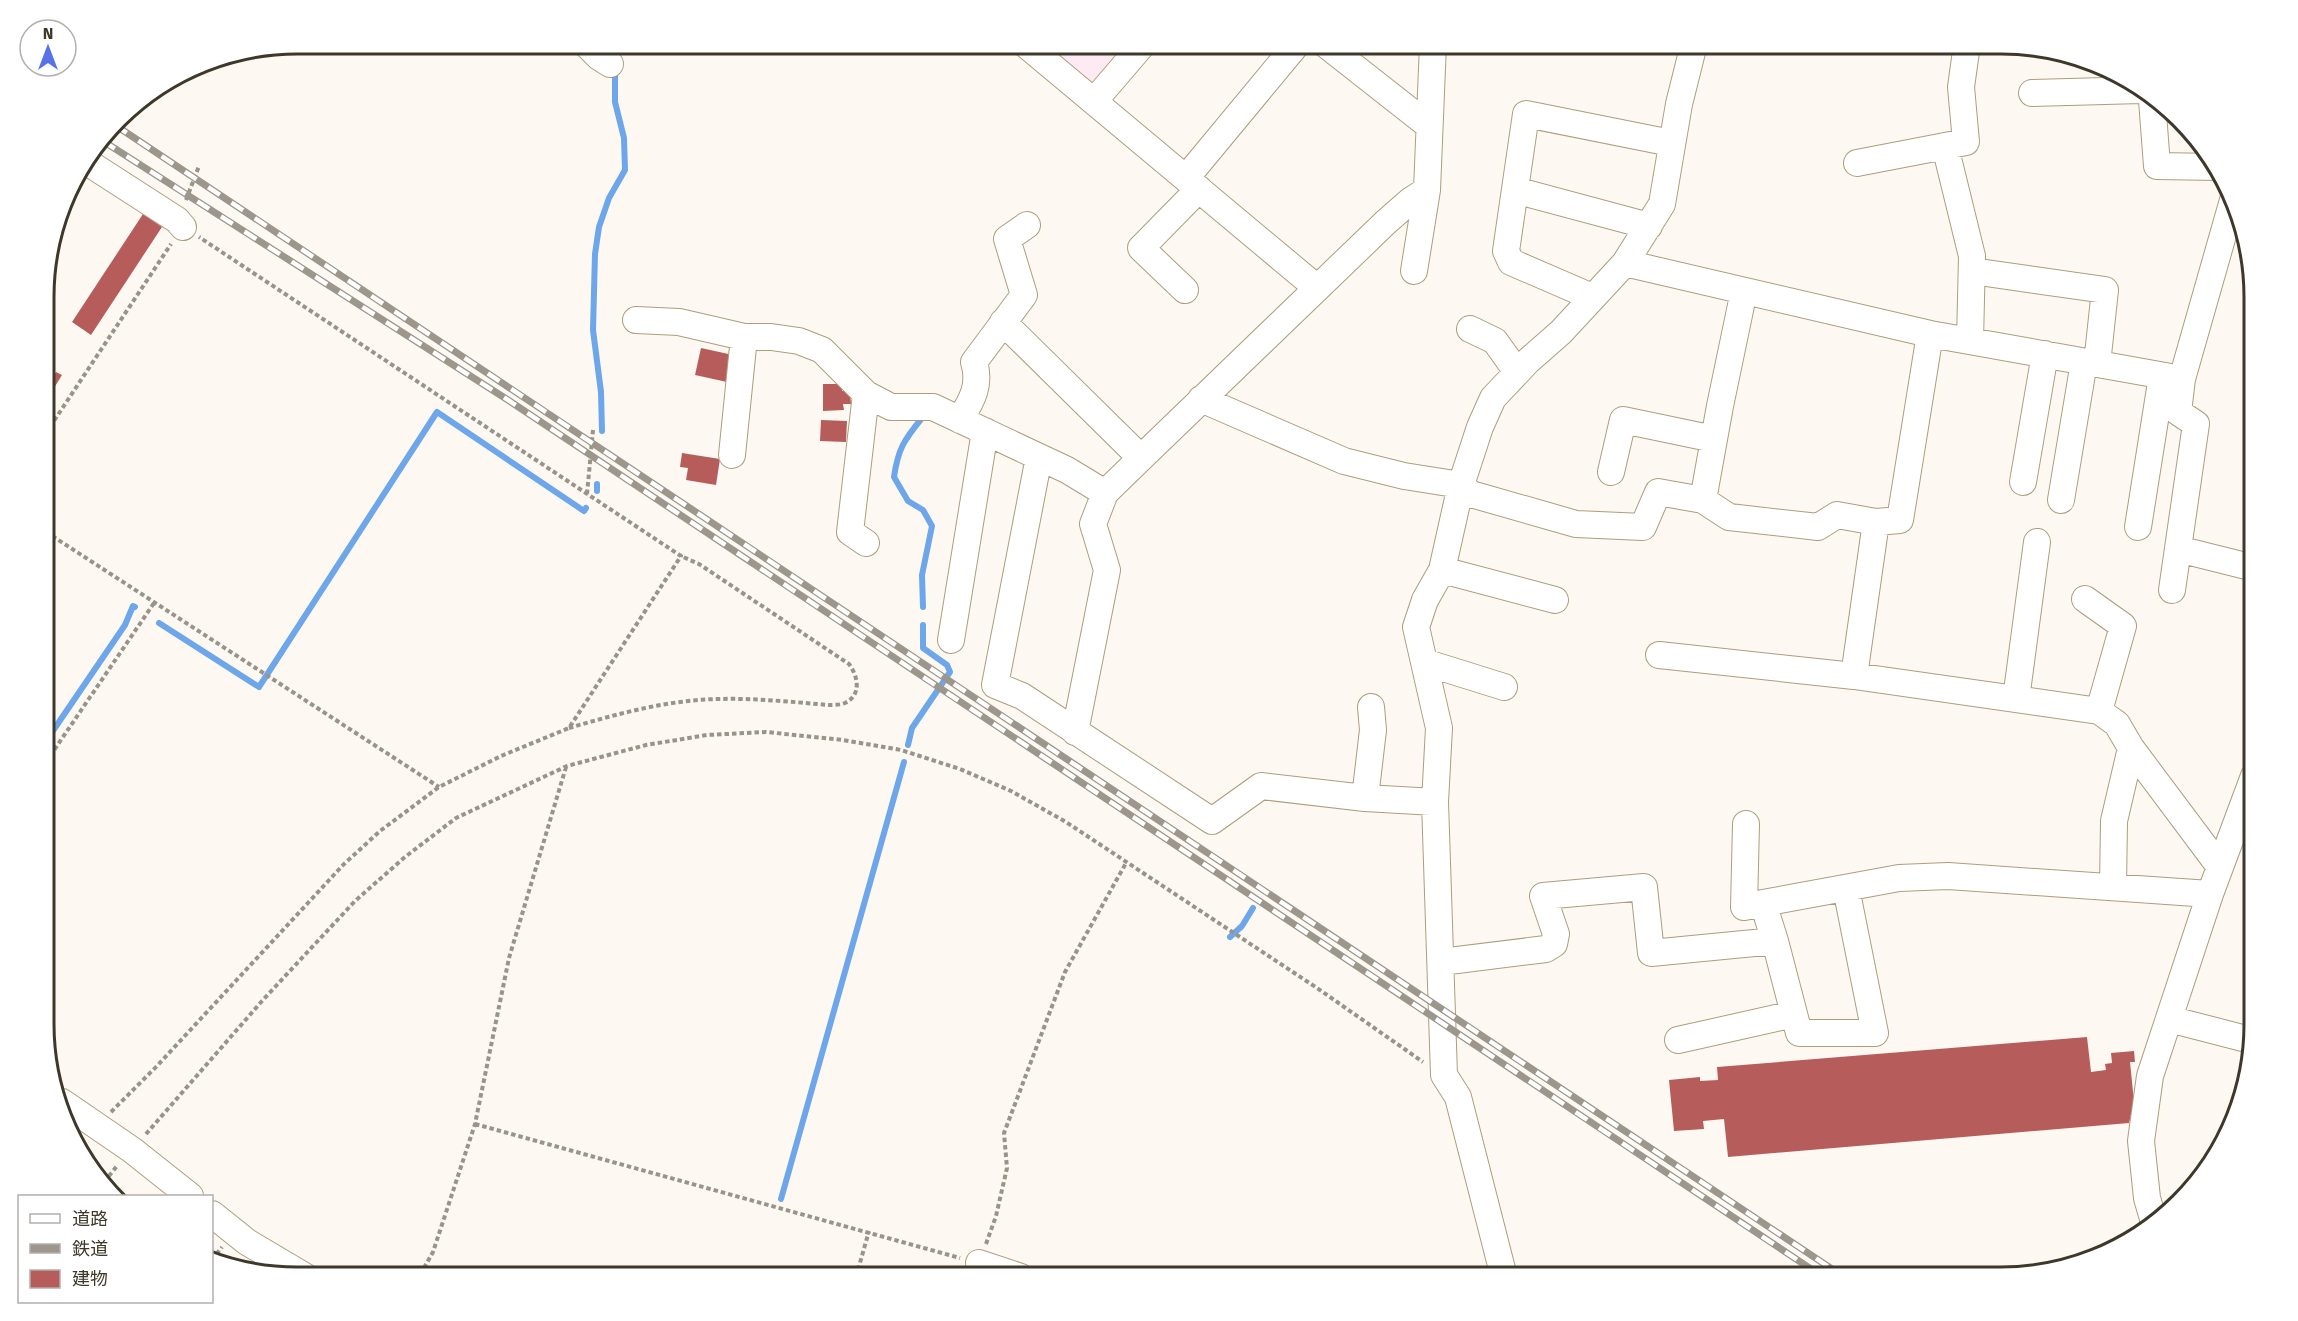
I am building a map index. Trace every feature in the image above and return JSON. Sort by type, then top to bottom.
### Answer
[{"type":"street","points":[[1038,54],[1317,288]]},
{"type":"street","points":[[1095,100],[1134,54]]},
{"type":"street","points":[[1185,290],[1141,248],[1193,184],[1290,54]]},
{"type":"street","points":[[1338,54],[1428,125]]},
{"type":"street","points":[[1414,271],[1427,190],[1432,54]]},
{"type":"street","points":[[1501,1267],[1458,1097],[1444,1075],[1435,802],[1439,728],[1416,627],[1425,600],[1442,570],[1461,484],[1480,427],[1493,398],[1517,372],[1561,332],[1625,263],[1662,204],[1671,143],[1692,54]]},
{"type":"street","points":[[1857,163],[1966,142],[1961,87],[1966,54]]},
{"type":"street","points":[[2032,93],[2128,90]]},
{"type":"street","points":[[2153,107],[2157,166],[2206,167]]},
{"type":"street","points":[[1592,297],[1511,262],[1506,250],[1526,114],[1671,143]]},
{"type":"street","points":[[1945,146],[1972,256],[1970,341]]},
{"type":"street","points":[[93,166],[180,223]]},
{"type":"street","points":[[1075,732],[1107,570],[1093,524],[1105,493],[1386,222],[1427,190]]},
{"type":"street","points":[[1515,190],[1649,226]]},
{"type":"street","points":[[2138,527],[2172,378],[2229,214]]},
{"type":"street","points":[[960,420],[976,393],[978,375],[974,362],[1024,295],[1007,239],[1027,225]]},
{"type":"street","points":[[1625,263],[1930,334],[2172,378]]},
{"type":"street","points":[[1972,271],[2105,290],[2061,500]]},
{"type":"street","points":[[1703,500],[1744,291]]},
{"type":"street","points":[[636,320],[679,322],[744,337],[771,337],[799,341],[822,350],[866,394],[891,407],[933,406],[1067,470],[1105,493]]},
{"type":"street","points":[[1003,322],[1141,458]]},
{"type":"street","points":[[1470,329],[1494,340],[1517,372]]},
{"type":"street","points":[[1201,399],[1344,461],[1404,476],[1461,484],[1471,494],[1576,524],[1642,527],[1658,492],[1703,500],[1729,517],[1818,527],[1837,515],[1876,522],[1900,520],[1930,334]]},
{"type":"street","points":[[732,455],[744,337]]},
{"type":"street","points":[[2023,482],[2045,354]]},
{"type":"street","points":[[2172,378],[2178,412],[2196,424],[2172,590]]},
{"type":"street","points":[[866,394],[850,532],[866,543]]},
{"type":"street","points":[[1611,472],[1623,420],[1714,439]]},
{"type":"street","points":[[951,640],[985,431]]},
{"type":"street","points":[[1039,457],[994,685],[1022,696],[1212,821],[1261,786],[1365,798],[1435,802]]},
{"type":"street","points":[[1854,676],[1876,522]]},
{"type":"street","points":[[2016,699],[2037,542]]},
{"type":"street","points":[[2178,549],[2244,566]]},
{"type":"street","points":[[1442,570],[1555,600]]},
{"type":"street","points":[[2085,600],[2123,626],[2099,711]]},
{"type":"street","points":[[1659,656],[1854,676],[2099,711],[2117,724],[2131,748],[2220,867]]},
{"type":"street","points":[[1424,662],[1504,687]]},
{"type":"street","points":[[1365,798],[1373,730],[1371,707]]},
{"type":"street","points":[[2113,887],[2114,821],[2131,748]]},
{"type":"street","points":[[2152,1215],[2147,1198],[2141,1141],[2150,1076],[2210,894],[2244,817]]},
{"type":"street","points":[[1746,824],[1744,907],[1899,878],[1948,876],[2210,894]]},
{"type":"street","points":[[1441,962],[1546,950],[1554,944],[1556,934],[1543,896],[1644,887],[1652,953],[1775,941]]},
{"type":"street","points":[[1763,903],[1799,1033],[1875,1033],[1846,888]]},
{"type":"street","points":[[1678,1040],[1794,1014]]},
{"type":"street","points":[[2169,1019],[2243,1038]]},
{"type":"street","points":[[69,1107],[132,1150],[188,1195]]},
{"type":"street","points":[[213,1215],[247,1242],[287,1266]]},
{"type":"street","points":[[979,1263],[991,1267]]},
{"type":"path","points":[[54,421],[180,223],[200,166]]},
{"type":"path","points":[[85,1143],[343,865],[380,831],[439,787],[501,756],[569,728],[638,710],[718,699],[829,705],[845,703],[854,695],[858,686],[857,674],[849,664],[699,564],[681,556],[180,223]]},
{"type":"path","points":[[587,494],[593,430]]},
{"type":"path","points":[[54,537],[439,787]]},
{"type":"path","points":[[569,728],[681,556]]},
{"type":"path","points":[[54,750],[154,603]]},
{"type":"path","points":[[108,1177],[262,1001],[355,901],[405,857],[456,818],[567,766],[646,745],[707,735],[766,732],[843,740],[901,750],[960,770],[1011,791],[1066,822],[1444,1075]]},
{"type":"path","points":[[425,1267],[433,1252],[475,1124],[509,958],[567,766]]},
{"type":"path","points":[[475,1124],[979,1263],[996,1216],[1007,1168],[1004,1133],[1065,972],[1126,863]]},
{"type":"path","points":[[859,1267],[868,1231]]},
{"type":"shaded area","points":[[1057,54],[1121,54],[1095,85]]},
{"type":"building","points":[[143,214],[162,227],[91,335],[72,322]]},
{"type":"building","points":[[701,348],[733,355],[727,382],[695,375]]},
{"type":"building","points":[[56,372],[62,375],[54,388]]},
{"type":"building","points":[[823,384],[842,384],[842,391],[850,391],[851,404],[843,404],[844,410],[823,411]]},
{"type":"building","points":[[821,420],[847,421],[846,442],[820,441]]},
{"type":"building","points":[[682,453],[720,459],[716,485],[686,480],[688,468],[680,467]]},
{"type":"building","points":[[2087,1037],[2091,1072],[2106,1070],[2105,1064],[2112,1063],[2111,1053],[2134,1051],[2135,1062],[2130,1062],[2134,1102],[2129,1123],[1728,1157],[1724,1119],[1703,1121],[1704,1129],[1674,1131],[1669,1080],[1700,1077],[1700,1081],[1718,1080],[1717,1067]]},
{"type":"waterway","points":[[615,58],[616,54]]},
{"type":"waterway","points":[[602,431],[601,392],[593,330],[595,254],[599,227],[609,198],[625,170],[624,138],[615,102],[615,68]]},
{"type":"waterway","points":[[159,623],[259,687],[437,412],[584,511],[586,508]]},
{"type":"waterway","points":[[922,418],[903,445],[894,477],[908,501],[923,510],[932,526],[922,575],[923,607]]},
{"type":"waterway","points":[[597,484],[597,491]]},
{"type":"waterway","points":[[54,729],[125,625],[133,606],[135,607]]},
{"type":"waterway","points":[[908,745],[912,728],[950,672],[947,665],[923,648],[923,625]]},
{"type":"waterway","points":[[781,1199],[904,762]]},
{"type":"waterway","points":[[1230,937],[1242,926],[1253,908]]},
{"type":"railway","points":[[121,129],[1829,1267]]},
{"type":"railway","points":[[108,144],[508,400],[1808,1267]]}]
